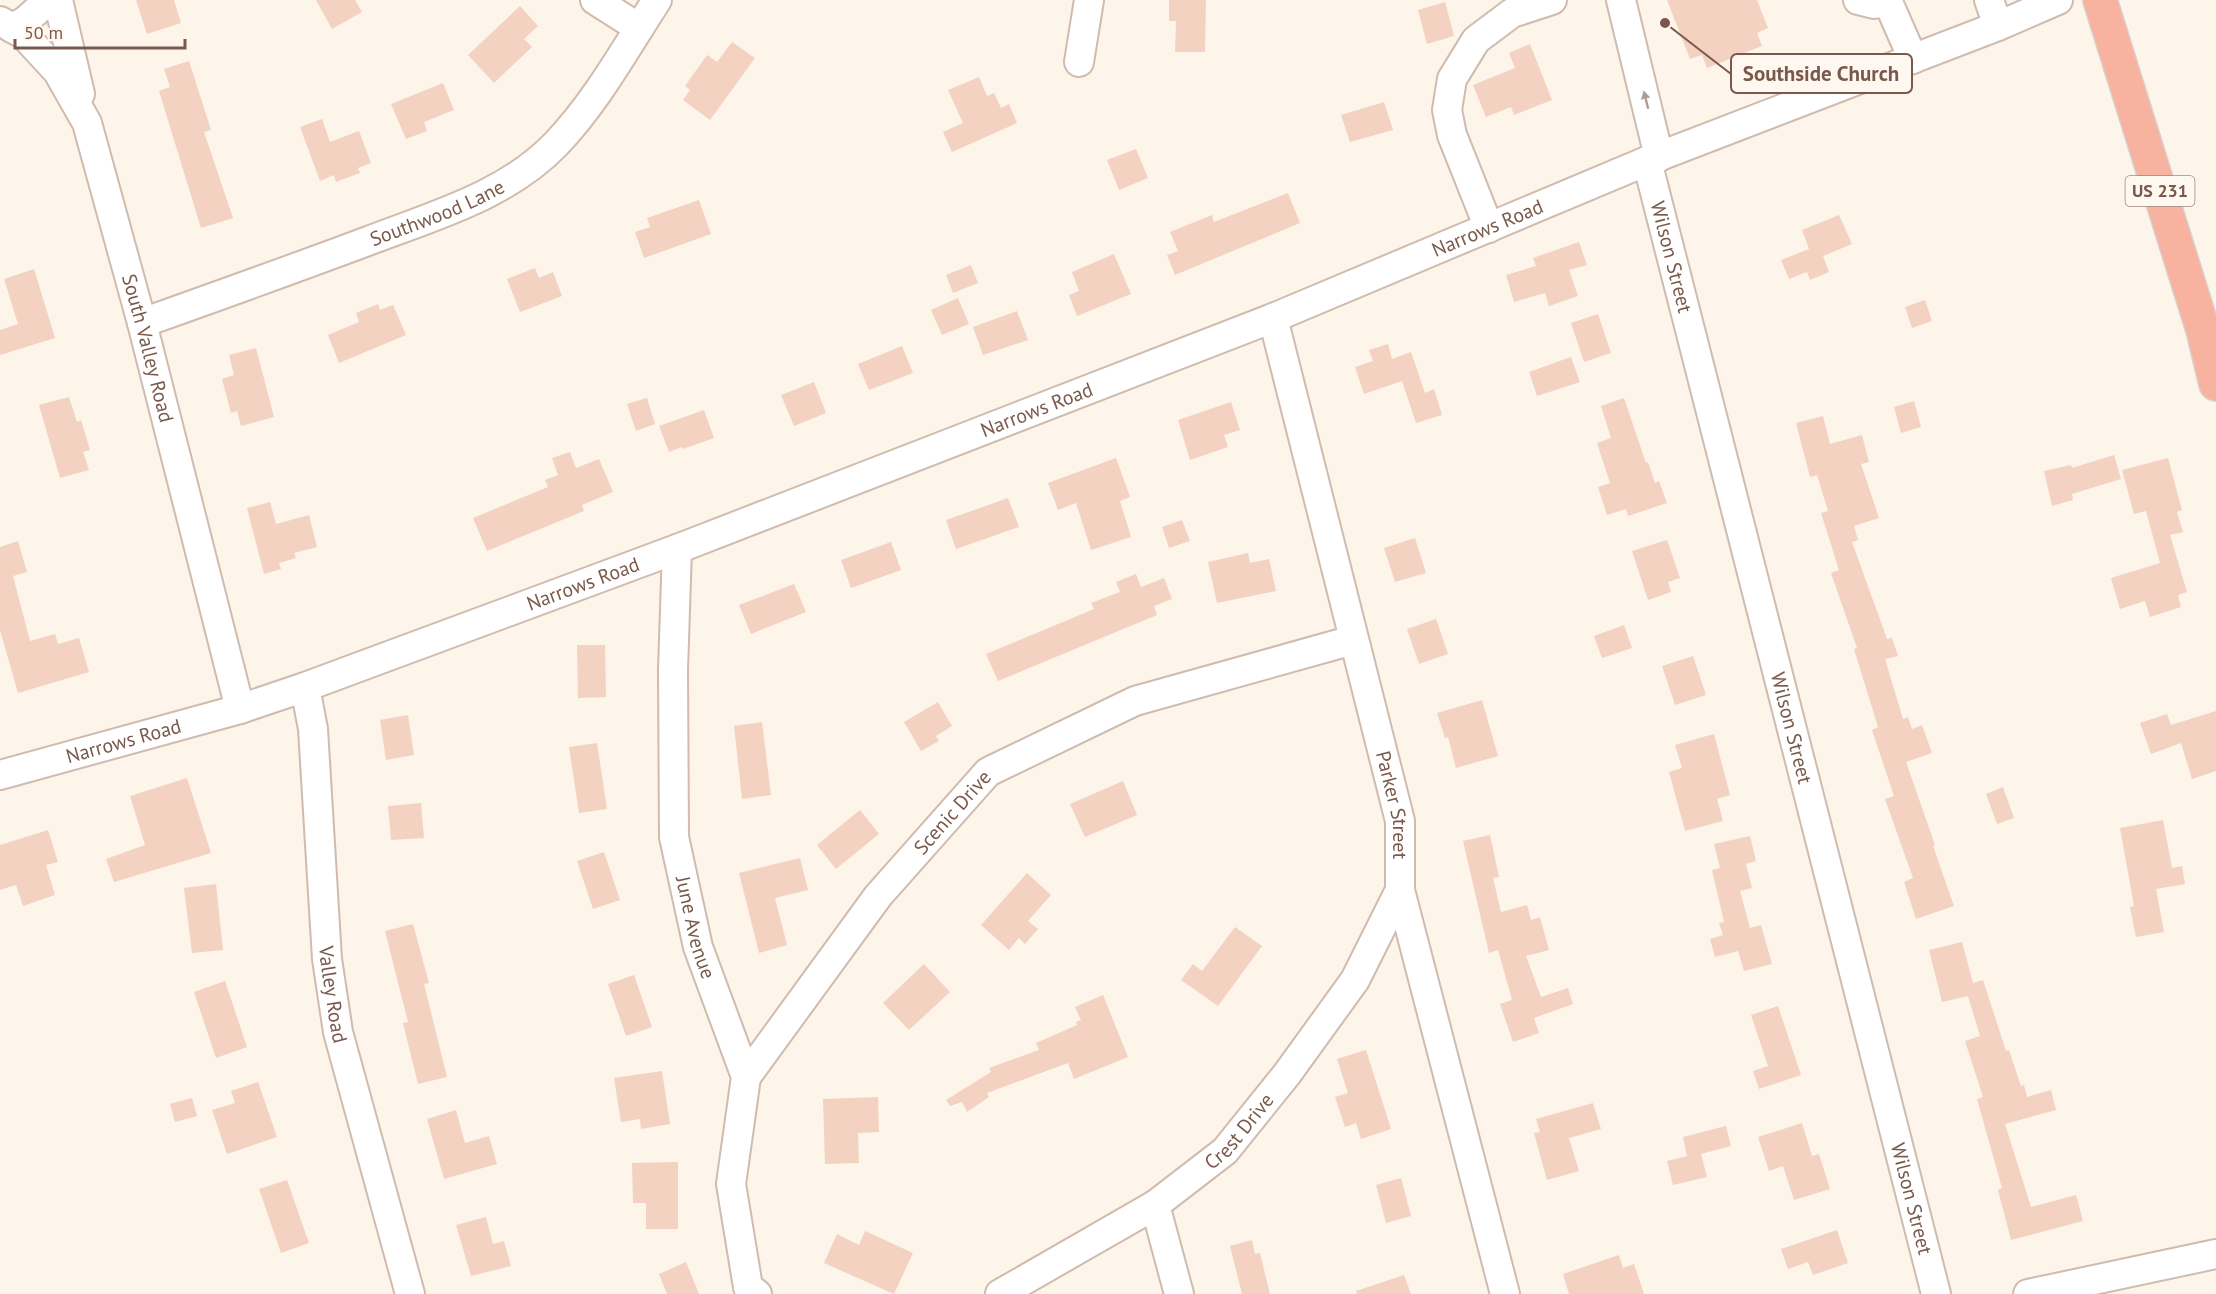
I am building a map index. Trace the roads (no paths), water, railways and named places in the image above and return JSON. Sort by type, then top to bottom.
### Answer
[{"type":"highway","name":"US 231","points":[[2100,0],[2199,318],[2216,384]]},
{"type":"street","points":[[6,24],[26,21],[49,0]]},
{"type":"street","points":[[58,0],[87,123]]},
{"type":"street","points":[[595,0],[639,28]]},
{"type":"street","name":"Southwood Lane","points":[[142,323],[271,278],[459,206],[507,183],[555,145],[588,106],[657,0]]},
{"type":"street","points":[[1079,62],[1089,0]]},
{"type":"street","points":[[1489,228],[1452,135],[1447,110],[1452,79],[1476,40],[1512,14],[1552,0]]},
{"type":"street","name":"Wilson Street","points":[[1621,0],[1653,159],[1936,1294]]},
{"type":"street","points":[[1858,0],[1874,4],[1888,2],[1912,59]]},
{"type":"street","name":"Narrows Road","points":[[0,775],[240,709],[677,549],[1273,318],[1653,159],[1912,59],[1994,13],[2058,0]]},
{"type":"street","name":"South Valley Road","points":[[6,24],[23,34],[58,72],[87,123],[142,323],[240,709]]},
{"type":"street","name":"Parker Street","points":[[1273,318],[1400,821],[1400,890],[1505,1294]]},
{"type":"street","name":"June Avenue","points":[[677,549],[673,670],[674,837],[698,947],[746,1077],[731,1184],[748,1287],[757,1294]]},
{"type":"street","name":"Scenic Drive","points":[[746,1077],[878,896],[988,772],[1135,701],[1353,640]]},
{"type":"street","name":"Valley Road","points":[[305,687],[313,729],[327,959],[338,1032],[410,1294]]},
{"type":"street","name":"Crest Drive","points":[[1000,1294],[1155,1205],[1225,1151],[1287,1074],[1355,980],[1400,890]]},
{"type":"street","points":[[1155,1205],[1179,1294]]},
{"type":"street","points":[[2028,1294],[2216,1254]]},
{"type":"place","name":"Southside Church","points":[[1665,23]]}]
